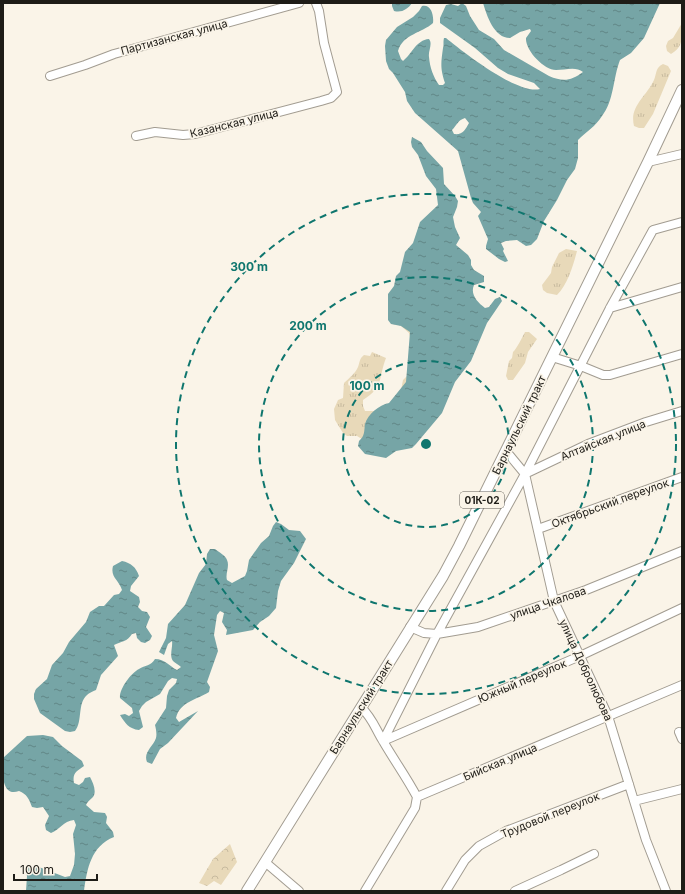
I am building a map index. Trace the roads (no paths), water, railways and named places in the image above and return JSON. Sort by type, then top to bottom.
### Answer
[{"type":"main road","name":"Барнаульский тракт","points":[[247,891],[443,576],[506,451],[682,90]]},
{"type":"street","name":"Партизанская улица","points":[[50,76],[114,54],[298,3]]},
{"type":"street","name":"Казанская улица","points":[[136,136],[155,132],[183,135],[195,134],[331,98],[337,92],[324,43],[319,11],[316,3]]},
{"type":"street","points":[[648,162],[682,154]]},
{"type":"street","points":[[383,741],[437,634],[525,474],[610,308],[653,230],[682,222]]},
{"type":"street","points":[[610,308],[682,287]]},
{"type":"street","points":[[552,357],[603,375],[610,375],[682,354]]},
{"type":"street","name":"Алтайская улица","points":[[525,474],[588,444],[646,422],[682,411]]},
{"type":"street","name":"улица Добролюбова","points":[[506,451],[525,474],[554,601],[608,716],[646,840],[666,891]]},
{"type":"street","name":"Октябрьский переулок","points":[[538,529],[682,477]]},
{"type":"street","name":"улица Чкалова","points":[[410,627],[424,633],[437,634],[478,627],[586,590],[682,551]]},
{"type":"street","name":"Южный переулок","points":[[383,741],[580,656],[682,608]]},
{"type":"street","name":"Бийская улица","points":[[417,797],[682,685]]},
{"type":"street","points":[[361,708],[370,716],[383,741],[404,772],[417,797],[415,808],[365,891]]},
{"type":"street","name":"Трудовой переулок","points":[[446,891],[465,860],[479,846],[506,831],[629,784]]},
{"type":"street","points":[[634,801],[682,789]]},
{"type":"street","points":[[515,891],[594,854]]},
{"type":"street","points":[[265,862],[299,891]]},
{"type":"water","points":[[392,3],[412,3],[404,10],[394,11]]},
{"type":"water","points":[[462,3],[466,6],[470,16],[479,30],[494,39],[504,50],[549,76],[567,80],[583,72],[577,69],[556,70],[546,67],[536,58],[529,48],[526,38],[531,31],[530,29],[520,32],[510,38],[504,37],[495,30],[483,3],[660,3],[644,38],[631,53],[620,60],[606,110],[600,120],[578,140],[578,158],[575,169],[567,180],[544,221],[537,239],[531,245],[526,246],[517,240],[501,243],[508,261],[505,262],[486,249],[488,239],[478,216],[481,212],[473,203],[471,198],[458,151],[415,113],[407,101],[405,92],[389,69],[386,61],[386,40],[397,27],[413,17],[422,6],[425,6],[430,8],[433,23],[408,37],[400,45],[398,51],[403,61],[417,45],[429,39],[431,43],[429,61],[433,75],[439,85],[443,85],[445,83],[441,62],[444,38],[446,38],[477,62],[505,79],[518,86],[530,89],[540,89],[534,83],[508,74],[498,68],[475,48],[440,23],[440,18],[446,5],[451,4],[458,6]],"holes":[[[465,118],[469,123],[462,133],[454,134],[452,130],[461,120]]]},
{"type":"water","points":[[412,137],[421,142],[427,151],[443,168],[444,184],[458,201],[453,217],[455,227],[460,238],[456,245],[468,255],[474,270],[484,276],[484,282],[474,285],[473,292],[475,298],[485,308],[489,307],[495,299],[500,297],[502,301],[487,323],[471,361],[455,382],[442,413],[412,448],[396,451],[386,458],[365,454],[358,446],[363,435],[366,420],[371,413],[389,403],[406,382],[410,332],[401,326],[391,324],[388,320],[388,294],[394,286],[396,276],[400,272],[405,252],[413,243],[420,222],[438,205],[436,189],[426,176],[418,155],[412,147]]},
{"type":"water","points":[[276,522],[289,530],[300,531],[306,539],[294,563],[281,581],[276,608],[253,630],[226,635],[227,630],[222,622],[224,613],[220,611],[217,615],[214,635],[218,651],[207,682],[210,687],[209,692],[189,702],[181,708],[176,718],[179,722],[198,711],[168,743],[160,749],[152,764],[147,762],[147,752],[156,738],[155,725],[166,708],[169,690],[176,683],[177,679],[172,678],[168,681],[160,694],[142,706],[139,711],[143,727],[139,730],[128,725],[120,715],[125,714],[129,716],[133,713],[132,708],[120,698],[123,686],[136,671],[150,664],[155,659],[164,661],[177,670],[181,667],[172,659],[172,641],[168,644],[164,655],[159,652],[166,638],[168,624],[185,605],[199,573],[206,564],[207,554],[210,549],[215,549],[222,554],[228,562],[227,580],[232,583],[245,576],[249,560],[261,543],[269,536]]},
{"type":"water","points":[[122,561],[133,566],[138,573],[139,576],[131,586],[130,591],[139,597],[140,602],[138,607],[142,611],[147,612],[150,617],[146,627],[152,636],[150,640],[145,643],[141,642],[137,638],[136,633],[132,634],[126,640],[114,645],[118,656],[101,675],[96,690],[87,695],[84,699],[79,722],[75,731],[65,731],[40,713],[34,699],[34,694],[36,689],[47,679],[52,665],[86,622],[90,612],[99,606],[104,606],[114,595],[119,594],[122,590],[112,570],[113,566]]},
{"type":"water","points":[[43,735],[53,737],[82,761],[84,766],[74,775],[74,783],[79,785],[85,778],[90,777],[95,792],[93,797],[86,805],[94,812],[105,813],[107,817],[106,823],[113,832],[114,837],[106,841],[95,852],[89,867],[84,891],[26,891],[26,872],[28,867],[39,867],[65,877],[70,876],[74,865],[75,854],[73,834],[76,825],[74,820],[67,822],[51,833],[46,830],[45,825],[49,816],[43,807],[32,807],[26,795],[19,791],[13,792],[8,790],[4,781],[3,758],[27,736]]}]
